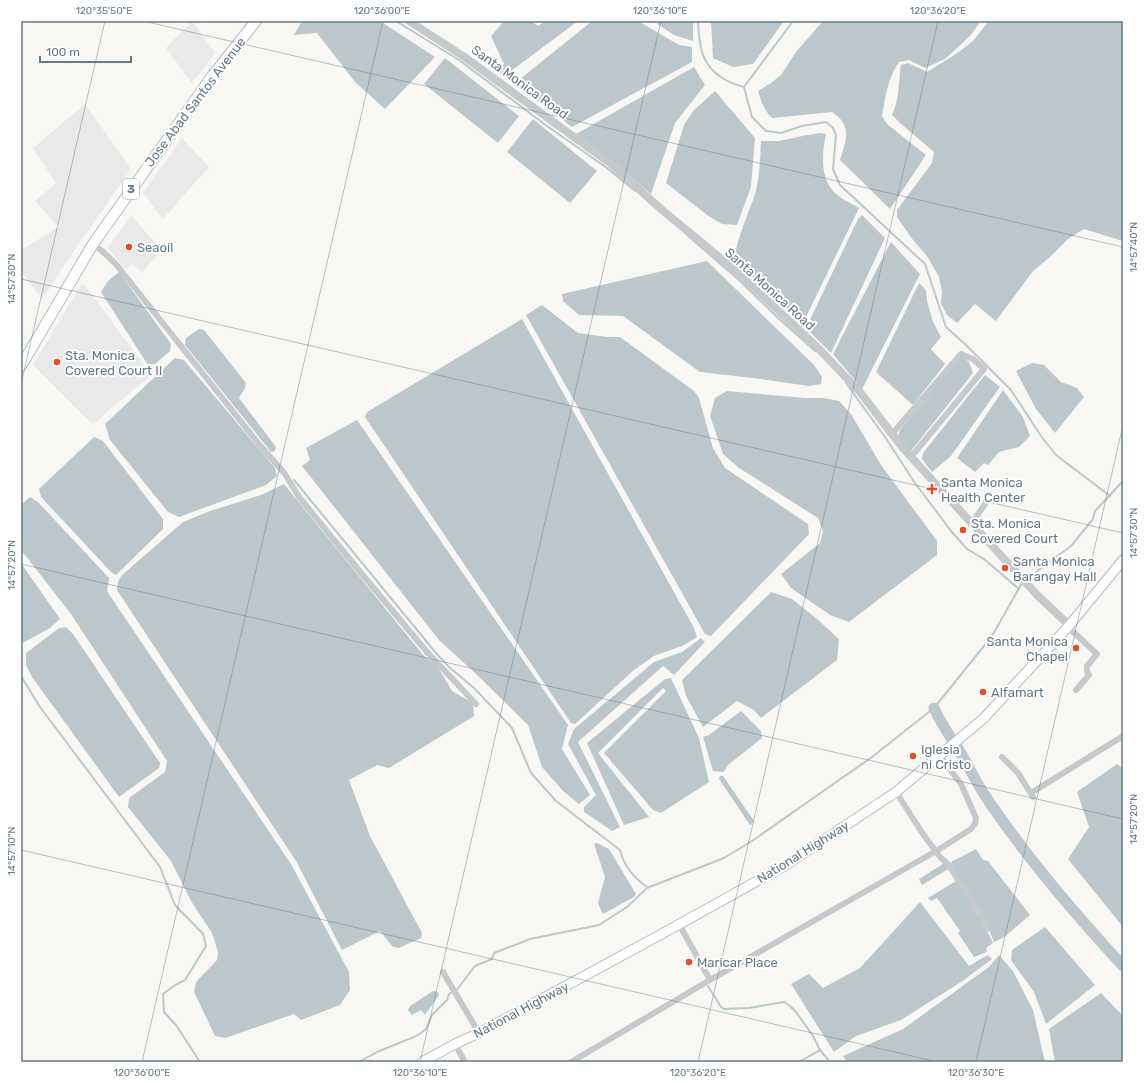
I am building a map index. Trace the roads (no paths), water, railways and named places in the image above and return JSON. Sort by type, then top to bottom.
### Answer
[{"type":"highway","name":"Jose Abad Santos Avenue","points":[[21,366],[93,244],[213,75],[256,21]]},
{"type":"main road","name":"National Highway","points":[[422,1062],[479,1033],[786,865],[896,792],[984,718],[1069,626],[1123,560]]},
{"type":"street","name":"Santa Monica Road","points":[[409,21],[463,56],[611,164],[662,210],[742,276],[820,350],[860,392],[911,457],[1024,580],[1069,626]]},
{"type":"street","points":[[93,244],[115,263],[258,443],[285,474],[299,497],[360,573],[427,652],[476,704]]},
{"type":"street","points":[[892,434],[961,354],[973,359],[984,369],[911,457]]},
{"type":"street","points":[[972,523],[985,504]]},
{"type":"street","points":[[1069,626],[1097,654],[1087,666],[1086,671],[1089,675],[1076,690]]},
{"type":"street","points":[[1002,757],[1015,768],[1032,795],[1123,736]]},
{"type":"street","points":[[571,1062],[710,980],[936,852],[971,829],[975,824],[976,818],[961,784],[941,755]]},
{"type":"street","points":[[896,792],[922,834],[936,852],[950,865],[981,914],[987,929]]},
{"type":"street","points":[[680,924],[710,980]]},
{"type":"street","points":[[443,972],[479,1033]]},
{"type":"street","points":[[455,1044],[465,1062]]},
{"type":"waterway","points":[[396,21],[459,60],[547,126],[607,168],[635,191]]},
{"type":"waterway","points":[[698,21],[699,38],[703,54],[710,68],[726,80],[744,87]]},
{"type":"waterway","points":[[793,21],[744,87],[752,117],[766,131],[781,133],[802,126],[826,122],[833,128],[836,135],[833,169],[840,185],[925,264],[946,327],[1011,390],[1041,436],[1056,455],[1110,496]]},
{"type":"waterway","points":[[688,236],[739,280],[815,351]]},
{"type":"waterway","points":[[846,383],[885,437],[915,483],[951,531],[967,549],[984,559],[1019,589]]},
{"type":"waterway","points":[[294,480],[436,653],[449,667],[474,688],[512,728],[531,773],[556,801],[620,850],[630,871],[647,887]]},
{"type":"waterway","points":[[1025,580],[1071,546],[1093,519],[1095,511],[1123,481]]},
{"type":"waterway","points":[[359,1062],[377,1052],[414,1037],[426,1029],[432,1015],[447,1000],[449,994],[456,991],[475,966],[492,959],[494,953],[530,939],[599,925],[627,907],[647,888],[724,858],[752,841],[872,757],[934,708],[992,636],[1022,583]]},
{"type":"waterway","points":[[21,676],[40,707],[160,867],[175,905],[203,934],[206,946],[185,980],[163,994],[164,1012],[176,1025],[200,1062]]},
{"type":"waterway","points":[[934,708],[983,792],[1017,841],[1069,905],[1123,966]]},
{"type":"waterway","points":[[708,986],[721,1007],[724,1009],[749,1008],[784,1002],[796,1012],[813,1036],[820,1050],[830,1062]]},
{"type":"waterway","points":[[799,1062],[820,1050]]},
{"type":"place","name":"Seaoil","points":[[129,247]]},
{"type":"place","name":"Sta. Monica Covered Court II","points":[[57,362]]},
{"type":"place","name":"Santa Monica Health Center","points":[[932,489]]},
{"type":"place","name":"Sta. Monica Covered Court","points":[[963,530]]},
{"type":"place","name":"Santa Monica Barangay Hall","points":[[1005,568]]},
{"type":"place","name":"Santa Monica Chapel","points":[[1076,648]]},
{"type":"place","name":"Alfamart","points":[[983,692]]},
{"type":"place","name":"Iglesia ni Cristo","points":[[913,756]]},
{"type":"place","name":"Maricar Place","points":[[689,962]]}]
